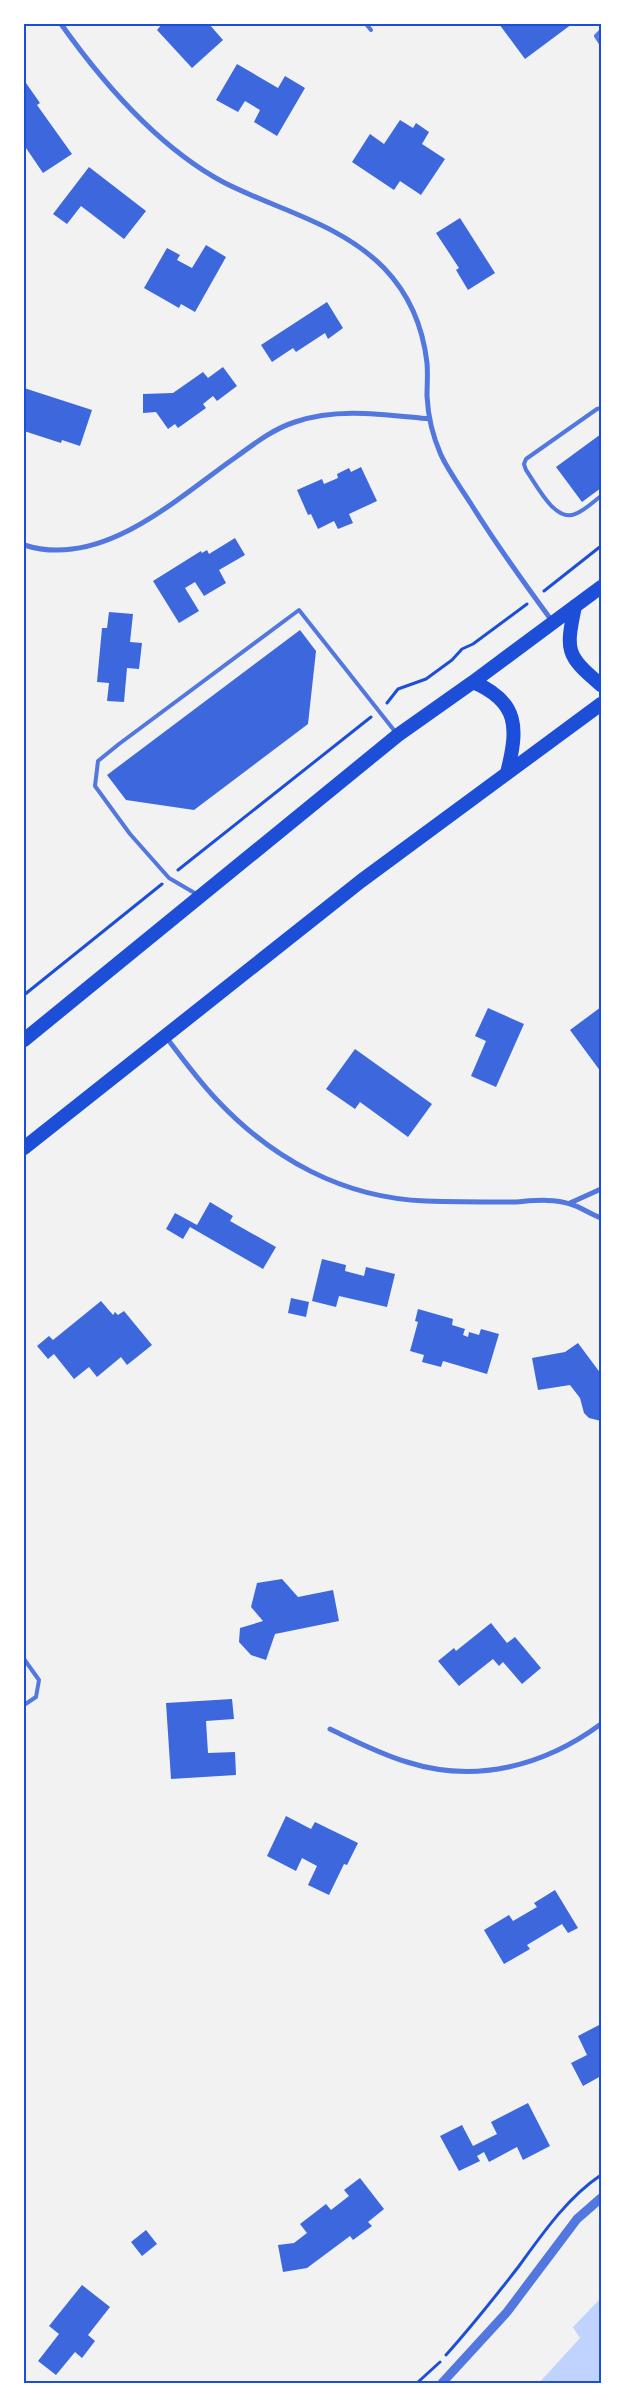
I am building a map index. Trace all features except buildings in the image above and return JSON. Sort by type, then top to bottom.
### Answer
[{"type":"highway","points":[[24,1040],[398,735],[601,587]]},
{"type":"highway","points":[[575,606],[568,640],[572,654],[585,671],[601,685]]},
{"type":"highway","points":[[473,682],[489,689],[500,698],[510,712],[515,732],[507,773]]},
{"type":"highway","points":[[24,1148],[361,881],[601,704]]},
{"type":"street","points":[[61,24],[108,86],[139,117],[196,165],[224,182],[328,228],[359,247],[385,269],[407,299],[422,334],[427,366],[427,396],[430,419],[442,457],[495,543],[553,623]]},
{"type":"street","points":[[24,545],[70,551],[106,542],[153,515],[259,440],[293,423],[316,416],[340,413],[430,419]]},
{"type":"street","points":[[165,1037],[215,1098],[251,1133],[290,1162],[339,1185],[380,1196],[423,1201],[543,1201],[570,1203],[601,1218]]},
{"type":"street","points":[[570,1203],[601,1189]]},
{"type":"street","points":[[330,1729],[408,1763],[447,1770],[482,1771],[528,1764],[572,1744],[601,1724]]},
{"type":"street","points":[[442,2383],[506,2312],[577,2220],[601,2198]]},
{"type":"lane","points":[[366,24],[371,30]]},
{"type":"lane","points":[[601,31],[596,36],[601,44]]},
{"type":"lane","points":[[601,408],[526,459],[524,464],[526,470],[555,511],[565,516],[575,514],[601,496]]},
{"type":"lane","points":[[201,897],[169,878],[130,834],[95,786],[98,761],[299,610],[398,735]]},
{"type":"lane","points":[[24,1659],[39,1680],[36,1698],[24,1706]]},
{"type":"path","points":[[554,584],[562,575],[601,546]]},
{"type":"path","points":[[24,995],[378,711],[398,689],[426,679],[452,660],[462,649],[518,611]]},
{"type":"path","points":[[417,2383],[439,2363],[478,2318],[546,2228],[578,2194],[601,2175]]},
{"type":"water","points":[[601,2298],[601,2383],[539,2383],[580,2338],[573,2327]]}]
